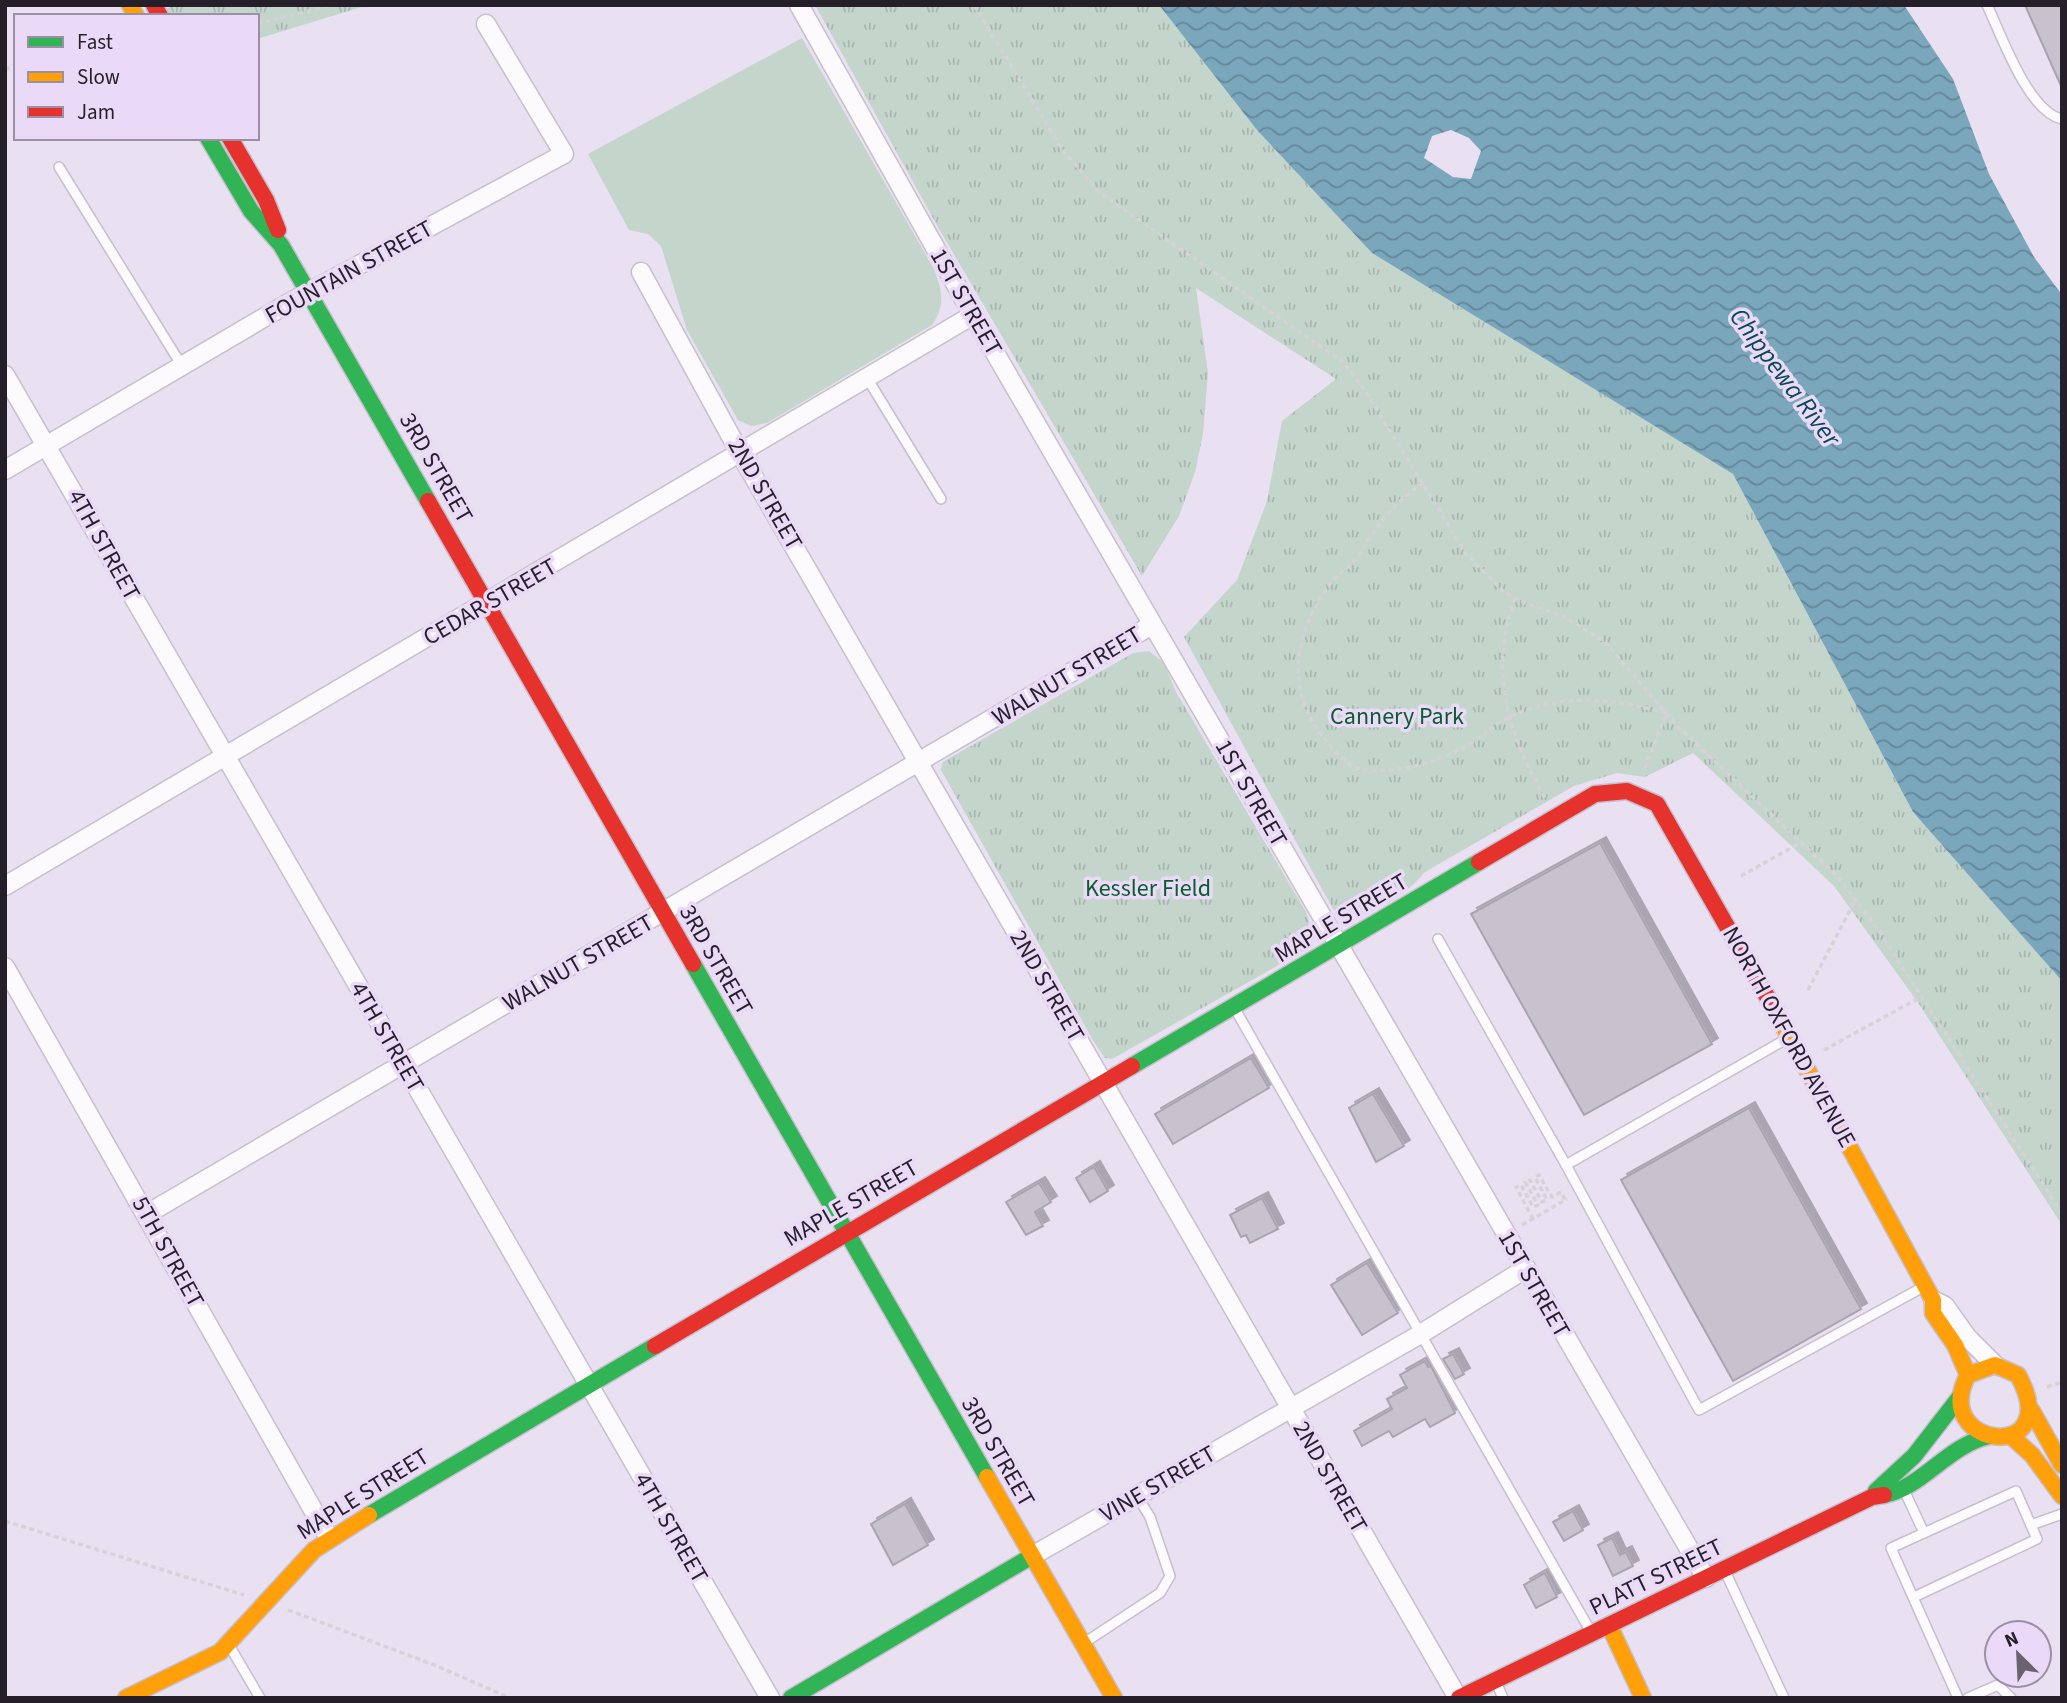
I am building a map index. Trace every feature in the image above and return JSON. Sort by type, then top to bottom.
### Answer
[{"type":"street","name":"1ST STREET","points":[[799,5],[973,315],[1706,1578]]},
{"type":"street","name":"FOUNTAIN STREET","points":[[5,470],[182,366],[564,153],[486,24]]},
{"type":"street","name":"3RD STREET","points":[[209,140],[251,211],[281,245],[1114,1698]]},
{"type":"street","name":"3RD STREET","points":[[231,140],[275,221],[281,245]]},
{"type":"street","name":"2ND STREET","points":[[641,272],[740,453],[1458,1698]]},
{"type":"street","name":"CEDAR STREET","points":[[5,886],[973,315]]},
{"type":"street","name":"4TH STREET","points":[[5,374],[223,756],[770,1698]]},
{"type":"street","name":"WALNUT STREET","points":[[148,1214],[1152,625]]},
{"type":"street","name":"MAPLE STREET","points":[[126,1698],[211,1657],[229,1645],[295,1566],[328,1538],[1595,794],[1628,789]]},
{"type":"street","name":"NORTH OXFORD AVENUE","points":[[1628,789],[1642,793],[1657,804],[1790,1037],[1929,1293],[1933,1313],[1955,1345],[1968,1375]]},
{"type":"street","name":"5TH STREET","points":[[5,967],[148,1214],[328,1538]]},
{"type":"street","name":"VINE STREET","points":[[791,1698],[1032,1556],[1419,1335],[1525,1269]]},
{"type":"street","name":"NORTH OXFORD AVENUE","points":[[1929,1293],[1945,1306],[1967,1337],[1995,1365]]},
{"type":"street","points":[[2032,1411],[2028,1423],[2011,1436],[1989,1436],[1968,1420],[1959,1398],[1968,1375],[1995,1365],[2018,1375],[2027,1386],[2032,1411],[2062,1465]]},
{"type":"street","name":"PLATT STREET","points":[[1872,1497],[1880,1484],[1914,1456],[1959,1398]]},
{"type":"street","name":"PLATT STREET","points":[[1458,1698],[1872,1497],[1890,1496],[1960,1445],[1975,1438],[1989,1436]]},
{"type":"street","points":[[2011,1436],[2032,1455],[2062,1496]]},
{"type":"street","points":[[1609,1625],[1643,1698]]},
{"type":"lane","points":[[1987,5],[2025,85],[2040,104],[2062,119]]},
{"type":"lane","points":[[59,167],[182,366]]},
{"type":"lane","points":[[867,378],[941,499]]},
{"type":"lane","points":[[1438,939],[1699,1410],[1929,1293]]},
{"type":"lane","points":[[1234,1008],[1592,1634]]},
{"type":"lane","points":[[1566,1166],[1790,1037]]},
{"type":"lane","points":[[1903,1488],[1924,1533]]},
{"type":"lane","points":[[1913,1597],[2037,1539],[2016,1492],[1891,1548],[1958,1698]]},
{"type":"lane","points":[[1083,1644],[1160,1593],[1170,1576],[1150,1517],[1137,1496]]},
{"type":"lane","points":[[2031,1525],[2062,1514]]},
{"type":"lane","points":[[1724,1570],[1784,1698]]},
{"type":"lane","points":[[229,1645],[260,1698]]},
{"type":"lane","points":[[1495,1680],[1503,1698]]},
{"type":"lane","points":[[1968,1698],[1998,1685],[2011,1698]]},
{"type":"path","points":[[259,23],[332,5]]},
{"type":"path","points":[[974,5],[1064,152],[1100,193],[1343,362],[1364,389],[1466,554],[1484,575],[1515,598],[1563,616],[1596,635],[1621,659],[1679,729],[1838,877],[1921,997],[2062,1214]]},
{"type":"path","points":[[1423,483],[1398,500],[1356,558],[1332,581],[1313,613],[1298,650],[1296,678],[1303,703],[1315,727],[1335,752],[1361,769],[1393,770],[1424,764],[1456,753],[1507,717],[1563,700],[1626,701],[1666,713]]},
{"type":"path","points":[[1515,598],[1507,622],[1503,649],[1507,717],[1522,757],[1545,798]]},
{"type":"path","points":[[1644,771],[1666,713]]},
{"type":"path","points":[[1741,876],[1800,842]]},
{"type":"path","points":[[1808,990],[1856,901]]},
{"type":"path","points":[[1824,1050],[1921,997]]},
{"type":"path","points":[[1533,1219],[1516,1187],[1521,1185],[1533,1207],[1538,1205],[1525,1182],[1530,1180],[1542,1202],[1547,1200],[1535,1177],[1539,1175],[1552,1197],[1561,1192],[1566,1200]]},
{"type":"path","points":[[1514,1230],[1558,1204]]},
{"type":"path","points":[[2046,1388],[2062,1382]]},
{"type":"green space","points":[[176,5],[368,5],[259,38],[259,14],[168,14],[165,9]]},
{"type":"green space","name":"Cannery Park","points":[[815,5],[1159,5],[1257,130],[1372,253],[1733,474],[1913,812],[2062,981],[2062,1225],[1919,1004],[1834,886],[1693,753],[1645,777],[1617,773],[1574,786],[1425,872],[1401,895],[1372,911],[1350,917],[1333,909],[1184,637],[1237,580],[1267,501],[1282,421],[1336,379],[1196,288],[1208,373],[1203,434],[1195,472],[1179,516],[1142,576],[938,227]]},
{"type":"green space","points":[[802,38],[934,269],[941,291],[941,304],[932,325],[767,423],[751,426],[738,420],[687,330],[661,246],[648,234],[629,230],[588,154]]},
{"type":"green space","name":"Kessler Field","points":[[1149,651],[1164,663],[1176,692],[1306,912],[1313,935],[1305,950],[1112,1059],[1105,1058],[1094,1042],[941,770],[942,763],[948,759],[1133,653]]},
{"type":"water","name":"Chippewa River","points":[[1159,5],[1904,5],[1953,79],[1989,174],[2034,257],[2062,295],[2062,981],[1913,812],[1733,474],[1372,253],[1257,130]],"holes":[[[1451,130],[1469,138],[1481,151],[1471,179],[1453,177],[1424,158],[1432,136]]]},
{"type":"building","points":[[2025,5],[2062,5],[2062,88]]},
{"type":"building","points":[[1600,843],[1712,1044],[1584,1115],[1471,914]]},
{"type":"building","points":[[1251,1058],[1269,1088],[1173,1144],[1155,1114]]},
{"type":"building","points":[[1373,1094],[1404,1146],[1376,1162],[1349,1108]]},
{"type":"building","points":[[1749,1108],[1861,1309],[1733,1381],[1621,1180]]},
{"type":"building","points":[[1094,1167],[1108,1191],[1090,1202],[1076,1178]]},
{"type":"building","points":[[1039,1183],[1051,1202],[1035,1212],[1043,1226],[1026,1235],[1006,1202]]},
{"type":"building","points":[[1262,1198],[1278,1229],[1250,1243],[1246,1235],[1241,1237],[1230,1215]]},
{"type":"building","points":[[1367,1263],[1398,1313],[1362,1335],[1331,1285]]},
{"type":"building","points":[[1453,1354],[1464,1374],[1455,1379],[1443,1359]]},
{"type":"building","points":[[1425,1361],[1428,1367],[1431,1366],[1455,1413],[1430,1427],[1425,1419],[1393,1437],[1389,1431],[1362,1446],[1354,1431],[1392,1409],[1387,1399],[1407,1388],[1400,1375]]},
{"type":"building","points":[[905,1504],[928,1545],[893,1565],[871,1524]]},
{"type":"building","points":[[1573,1511],[1583,1530],[1564,1541],[1553,1522]]},
{"type":"building","points":[[1612,1538],[1620,1555],[1626,1552],[1633,1566],[1613,1576],[1598,1545]]},
{"type":"building","points":[[1545,1573],[1557,1597],[1536,1608],[1524,1585]]},
{"type":"traffic: fast","points":[[209,140],[251,211],[281,245],[428,501]]},
{"type":"traffic: fast","points":[[1132,1066],[1479,862]]},
{"type":"traffic: fast","points":[[693,964],[987,1477]]},
{"type":"traffic: fast","points":[[369,1515],[655,1346]]},
{"type":"traffic: fast","points":[[1876,1491],[1914,1456],[1959,1398]]},
{"type":"traffic: fast","points":[[1884,1495],[1911,1484],[1960,1448],[1989,1436]]},
{"type":"traffic: fast","points":[[791,1698],[1032,1556]]},
{"type":"traffic: slow","points":[[130,5],[135,14]]},
{"type":"traffic: slow","points":[[1773,1007],[1933,1300],[1933,1313],[1955,1345],[1968,1375]]},
{"type":"traffic: slow","points":[[1995,1365],[2018,1375],[2028,1404],[2025,1423],[2013,1434],[1996,1436],[1979,1431],[1966,1419],[1961,1400],[1968,1375],[1995,1365]]},
{"type":"traffic: slow","points":[[2032,1411],[2062,1465]]},
{"type":"traffic: slow","points":[[2011,1436],[2032,1455],[2062,1496]]},
{"type":"traffic: slow","points":[[987,1477],[1114,1698]]},
{"type":"traffic: slow","points":[[126,1698],[220,1652],[314,1550],[369,1515]]},
{"type":"traffic: slow","points":[[1609,1625],[1643,1698]]},
{"type":"traffic: jam","points":[[154,5],[159,14]]},
{"type":"traffic: jam","points":[[231,140],[266,200],[278,230]]},
{"type":"traffic: jam","points":[[428,501],[693,964]]},
{"type":"traffic: jam","points":[[1479,862],[1595,794],[1627,791],[1657,804],[1773,1007]]},
{"type":"traffic: jam","points":[[655,1346],[1132,1066]]},
{"type":"traffic: jam","points":[[1459,1698],[1872,1497],[1884,1495]]}]
